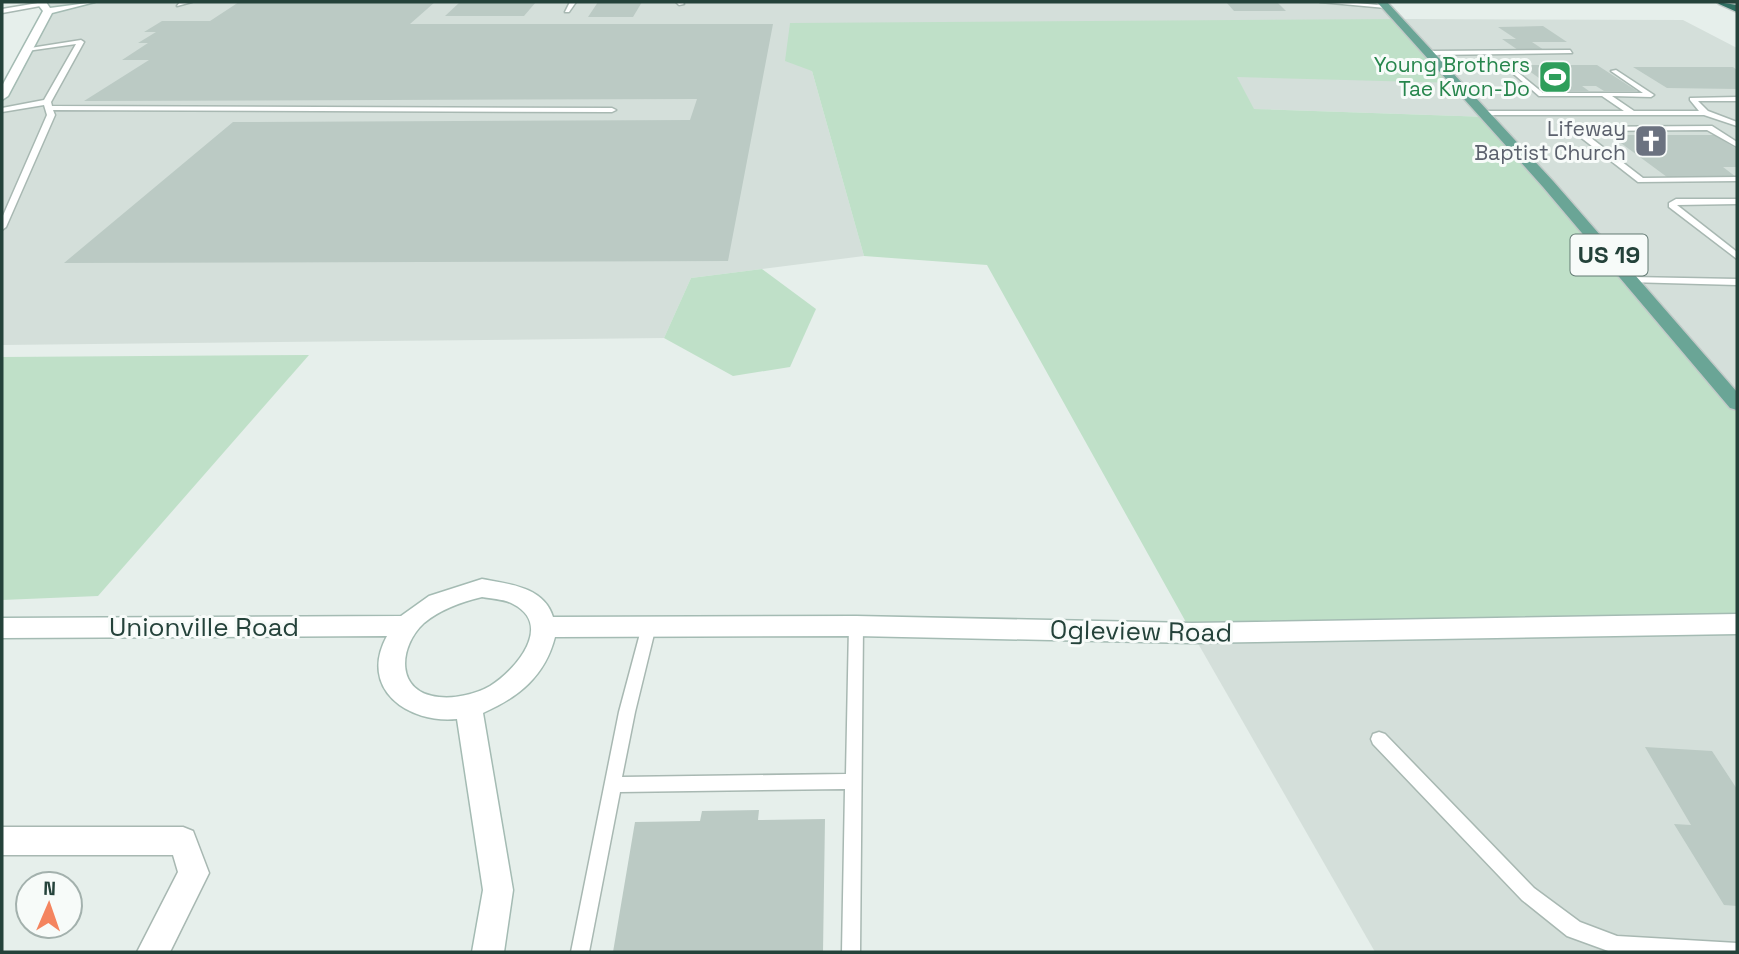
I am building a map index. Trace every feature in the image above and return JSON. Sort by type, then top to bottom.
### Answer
[{"type":"highway","points":[[1722,2],[1737,9]]},
{"type":"main road","name":"US 19","points":[[1384,4],[1485,113],[1734,398]]},
{"type":"street","points":[[2,96],[27,49],[44,6],[89,2]]},
{"type":"street","points":[[482,588],[505,589],[524,596],[538,607],[545,627],[545,642],[536,662],[519,681],[496,696],[469,706],[418,705],[400,694],[391,677],[390,657],[407,626],[434,604],[458,593],[482,588]]},
{"type":"street","name":"Ogleview Road","points":[[545,627],[856,626],[1192,634],[1737,624]]},
{"type":"street","name":"Unionville Road","points":[[2,628],[407,626]]},
{"type":"street","points":[[469,706],[498,890],[488,952]]},
{"type":"street","points":[[2,841],[183,841],[194,873],[153,952]]},
{"type":"lane","points":[[184,2],[179,5],[190,2]]},
{"type":"lane","points":[[567,11],[573,2]]},
{"type":"lane","points":[[1323,2],[1384,4]]},
{"type":"lane","points":[[2,11],[44,6]]},
{"type":"lane","points":[[2,227],[51,115],[48,105],[81,42],[27,49]]},
{"type":"lane","points":[[1430,53],[1570,52]]},
{"type":"lane","points":[[1510,68],[1541,95],[1651,95],[1614,71]]},
{"type":"lane","points":[[1604,94],[1657,128]]},
{"type":"lane","points":[[1705,113],[1692,99],[1737,99]]},
{"type":"lane","points":[[2,110],[48,105],[612,110]]},
{"type":"lane","points":[[1485,113],[1705,113],[1737,124]]},
{"type":"lane","points":[[1737,145],[1709,128],[1574,129],[1641,180],[1737,179]]},
{"type":"lane","points":[[1737,201],[1676,202],[1672,205],[1737,256]]},
{"type":"lane","points":[[1631,280],[1737,282]]},
{"type":"lane","points":[[580,952],[627,712],[649,626]]},
{"type":"lane","points":[[851,952],[856,626]]},
{"type":"lane","points":[[1379,739],[1528,894],[1574,929],[1617,944],[1737,952]]},
{"type":"lane","points":[[613,785],[852,781]]},
{"type":"shaded area","points":[[41,2],[1382,2],[1400,19],[1683,20],[1737,48],[1737,404],[1489,117],[1253,109],[1236,76],[1399,19],[812,71],[864,256],[691,278],[664,338],[2,345],[2,96],[48,11]]},
{"type":"shaded area","points":[[1737,624],[1737,952],[1375,952],[1192,633]]},
{"type":"green space","points":[[1400,19],[1458,83],[1237,77],[1254,109],[1489,117],[1737,404],[1737,624],[1192,633],[987,265],[864,256],[812,71],[785,61],[790,23]]},
{"type":"green space","points":[[762,269],[816,309],[790,367],[733,376],[664,338],[691,278]]},
{"type":"green space","points":[[309,355],[98,596],[2,600],[2,357]]},
{"type":"building","points":[[239,2],[435,2],[410,24],[773,24],[728,261],[64,263],[233,122],[690,120],[697,99],[84,101],[149,60],[122,60],[148,43],[138,43],[156,32],[144,32],[162,21],[210,21]]},
{"type":"building","points":[[460,2],[536,2],[524,16],[445,16]]},
{"type":"building","points":[[598,2],[642,2],[633,17],[588,17]]},
{"type":"building","points":[[1226,2],[1277,2],[1286,11],[1234,11]]},
{"type":"building","points":[[1543,26],[1567,42],[1532,42],[1544,50],[1518,50],[1502,39],[1516,39],[1498,27]]},
{"type":"building","points":[[1521,65],[1597,65],[1637,91],[1604,91],[1596,86],[1582,86],[1589,91],[1557,91]]},
{"type":"building","points":[[1633,67],[1733,67],[1737,70],[1737,89],[1667,88]]},
{"type":"building","points":[[1610,135],[1714,135],[1737,149],[1737,167],[1723,167],[1736,177],[1667,177]]},
{"type":"building","points":[[1645,747],[1712,751],[1737,789],[1737,906],[1724,905],[1674,824],[1691,825]]},
{"type":"building","points":[[759,810],[758,820],[825,819],[823,952],[613,952],[635,822],[700,821],[702,811]]},
{"type":"place","name":"Young Brothers Tae Kwon-Do","points":[[1555,77]]},
{"type":"place","name":"Lifeway Baptist Church","points":[[1651,141]]}]
